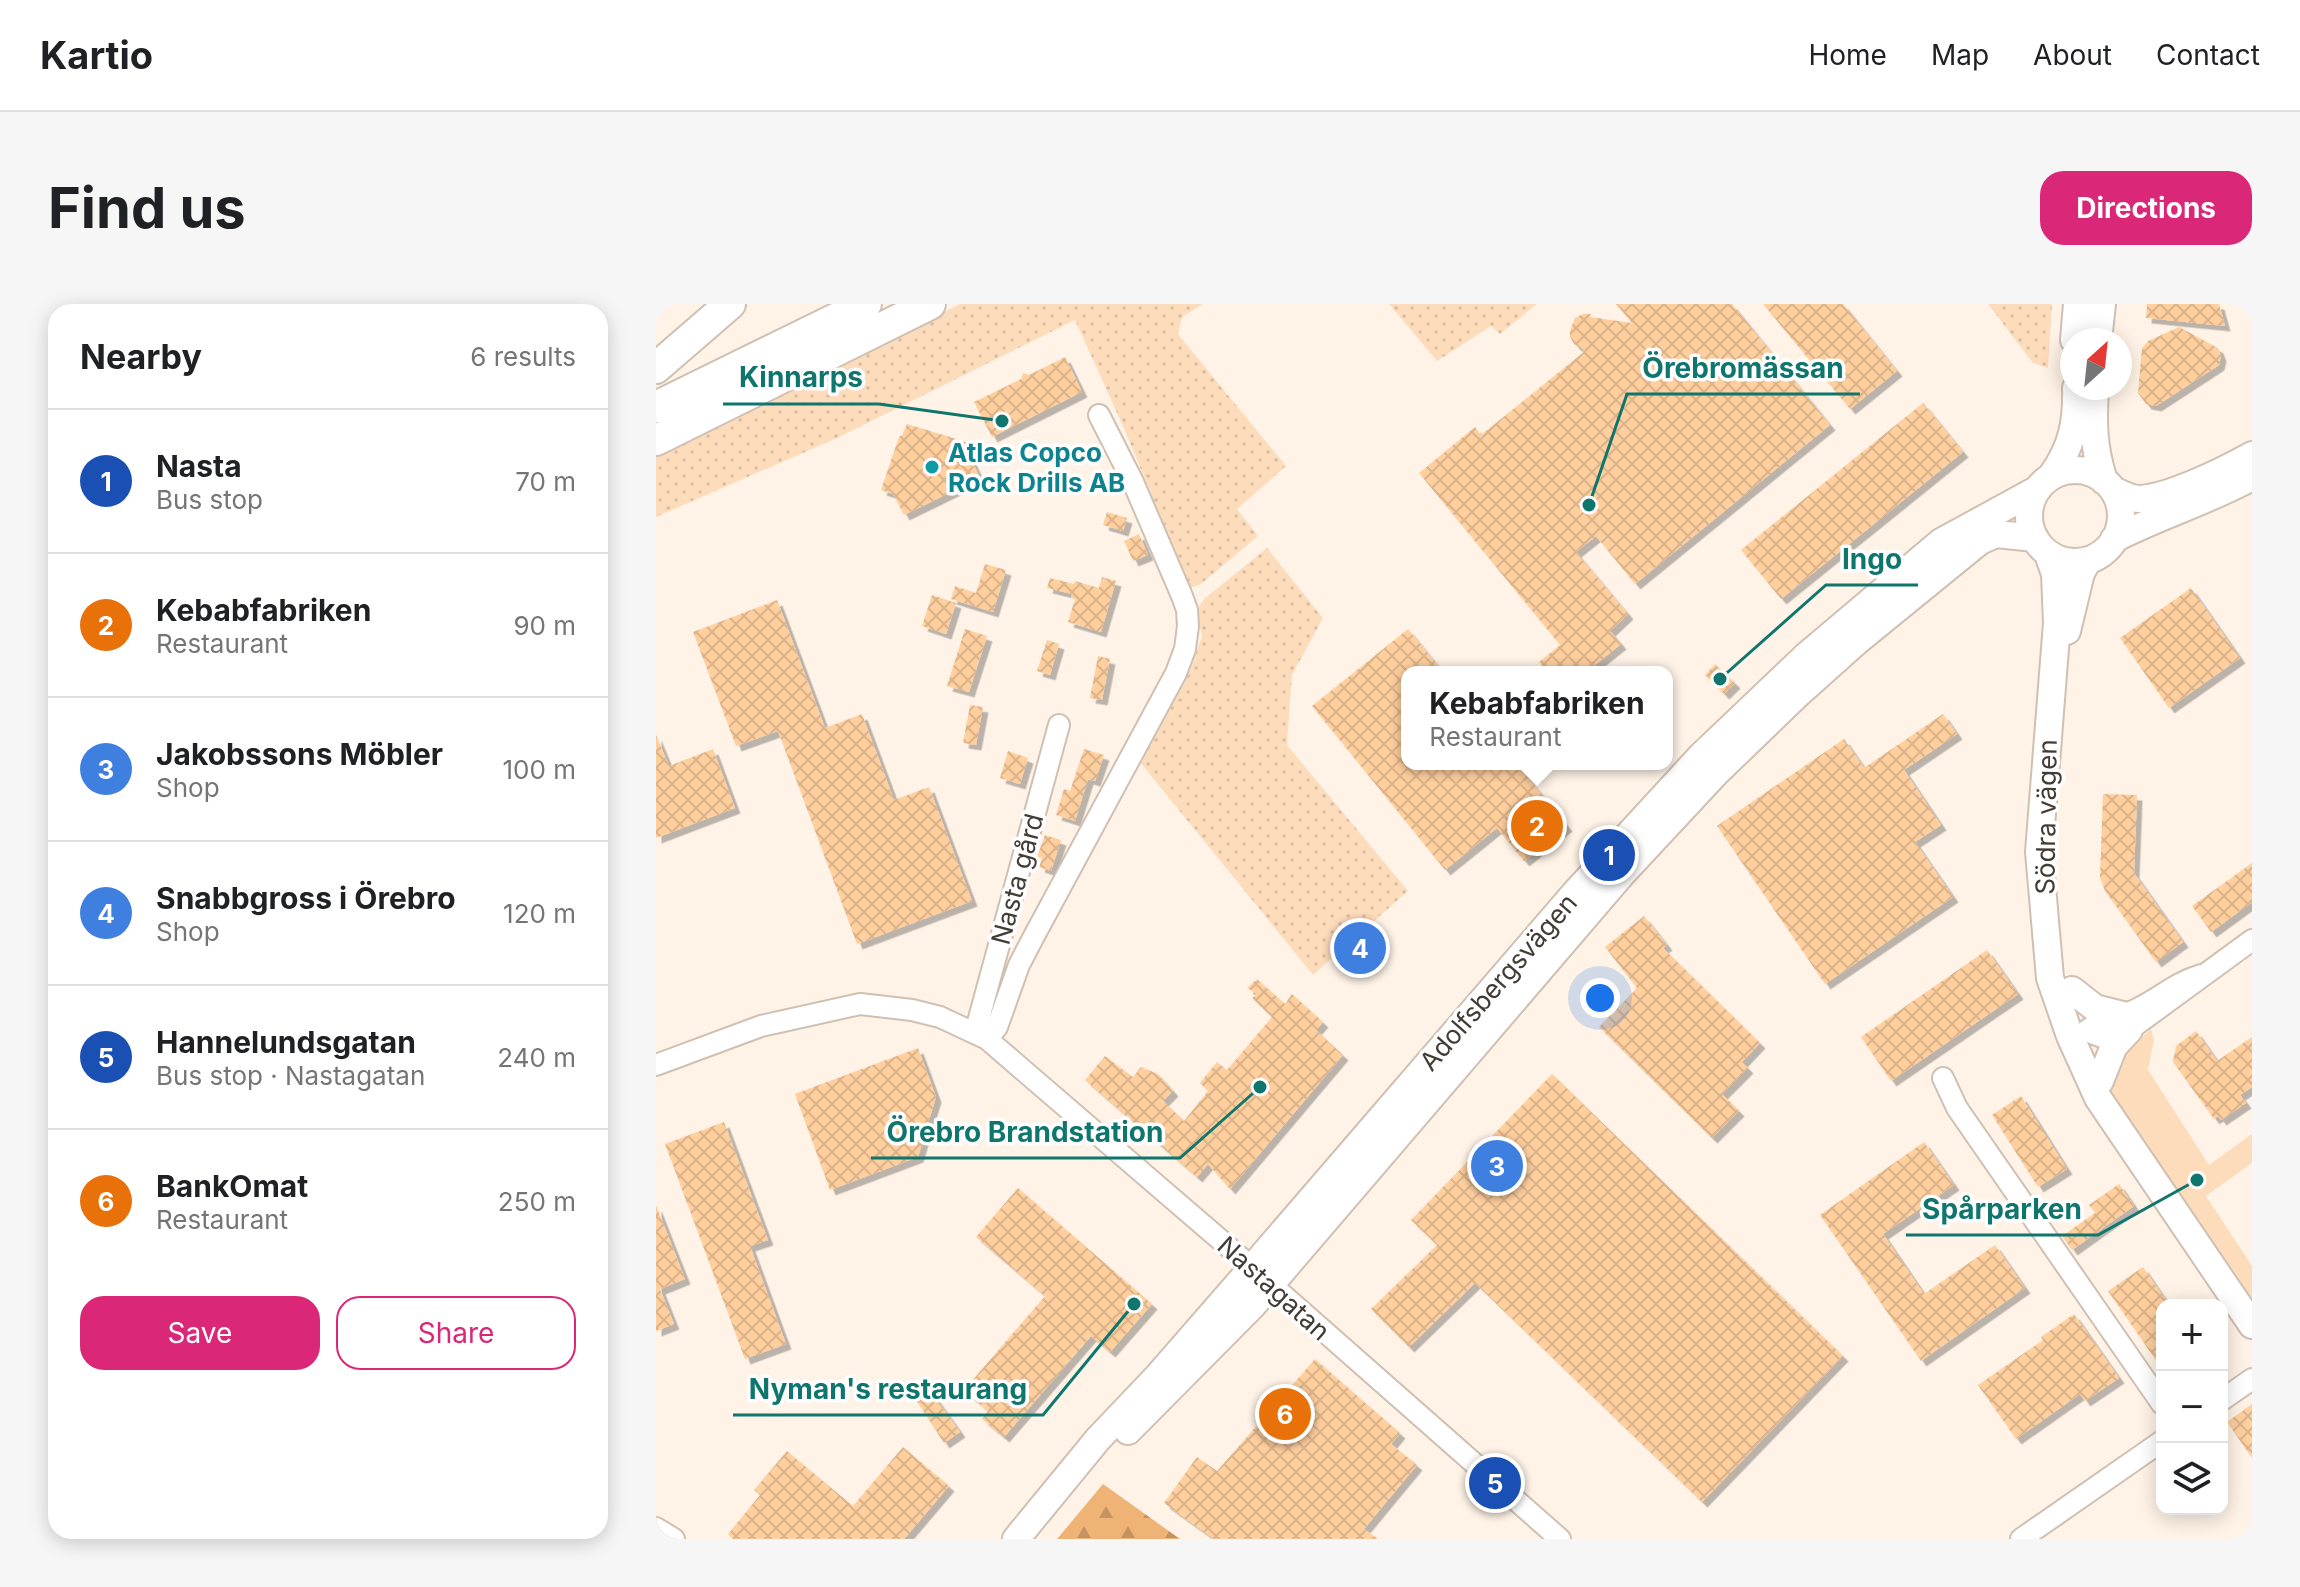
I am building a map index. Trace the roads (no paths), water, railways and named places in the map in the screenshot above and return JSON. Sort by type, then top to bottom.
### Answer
[{"type":"highway","points":[[656,368],[730,304]]},
{"type":"highway","points":[[656,407],[866,304]]},
{"type":"highway","points":[[656,440],[930,304]]},
{"type":"main road","points":[[2075,328],[2077,304]]},
{"type":"main road","points":[[2099,328],[2102,304]]},
{"type":"main road","points":[[2075,400],[2073,434],[2066,456],[2029,504],[2028,514],[2041,546],[2069,563],[2087,562],[2114,539],[2252,477]]},
{"type":"main road","points":[[2094,400],[2094,449],[2120,501],[2121,516],[2114,539]]},
{"type":"main road","points":[[2045,482],[2068,469],[2084,470],[2135,499],[2155,497],[2231,467],[2252,455]]},
{"type":"main road","name":"Adolfsbergsvägen","points":[[1016,1539],[1048,1503],[1173,1388],[1261,1276],[1663,812],[1732,757],[1813,665],[1941,542],[1981,522],[2045,482]]},
{"type":"main road","name":"Adolfsbergsvägen","points":[[1813,665],[1980,541],[1996,534],[2041,546]]},
{"type":"main road","name":"Södra vägen","points":[[2041,546],[2056,583],[2052,693],[2039,852],[2050,978],[2100,1081],[2115,1122]]},
{"type":"main road","name":"Södra vägen","points":[[2052,693],[2081,573],[2087,562]]},
{"type":"main road","name":"Södra vägen","points":[[2048,940],[2072,990],[2085,1074],[2252,1325]]},
{"type":"main road","points":[[2072,990],[2095,1008],[2126,1023],[2100,1081]]},
{"type":"street","points":[[981,1036],[997,1027],[1033,938],[1165,694],[1185,649],[1187,618],[1182,596],[1133,482],[1099,415]]},
{"type":"street","name":"Nasta gård","points":[[981,1036],[1059,725]]},
{"type":"street","points":[[2078,1033],[2102,1037],[2186,989],[2252,940]]},
{"type":"street","name":"Nastagatan","points":[[656,1065],[761,1026],[860,1004],[912,1010],[940,1017],[981,1036],[1261,1276],[1560,1539]]},
{"type":"street","points":[[1943,1078],[1957,1108],[2156,1395]]},
{"type":"street","points":[[2228,1396],[2252,1379]]},
{"type":"street","points":[[2021,1539],[2159,1443]]},
{"type":"street","points":[[656,1528],[674,1539]]},
{"type":"place","name":"Kinnarps","points":[[1002,421]]},
{"type":"place","name":"Atlas Copco Rock Drills AB","points":[[932,467]]},
{"type":"place","name":"Örebromässan","points":[[1589,505]]},
{"type":"place","name":"Ingo","points":[[1720,679]]},
{"type":"place","name":"Kebabfabriken","points":[[1537,826]]},
{"type":"place","name":"Nasta","points":[[1609,855]]},
{"type":"place","name":"Snabbgross i Örebro","points":[[1360,948]]},
{"type":"place","name":"Örebro Brandstation","points":[[1260,1087]]},
{"type":"place","name":"Jakobssons Möbler","points":[[1497,1166]]},
{"type":"place","name":"Spårparken","points":[[2197,1180]]},
{"type":"place","name":"Nyman's restaurang","points":[[1134,1304]]},
{"type":"place","name":"BankOmat","points":[[1285,1414]]},
{"type":"place","name":"Hannelundsgatan","points":[[1495,1483]]}]
